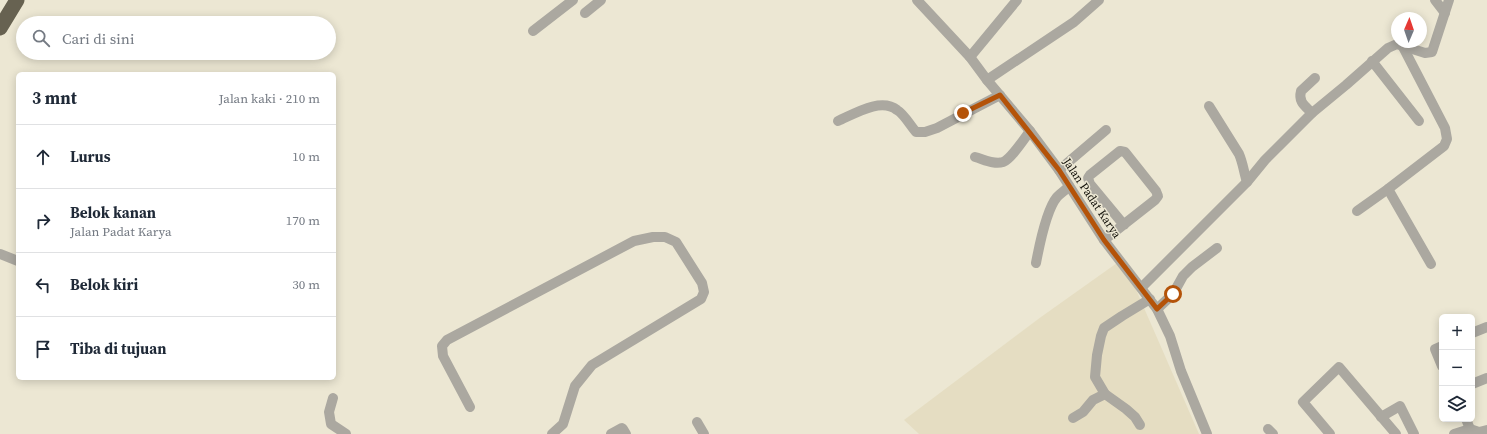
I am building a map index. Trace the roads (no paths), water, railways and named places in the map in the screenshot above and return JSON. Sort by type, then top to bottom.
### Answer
[{"type":"highway","points":[[0,28],[17,0]]},
{"type":"street","points":[[533,31],[572,0]]},
{"type":"street","points":[[585,13],[601,0]]},
{"type":"street","name":"Jalan Padat Karya","points":[[917,0],[970,57],[1030,132],[1059,170],[1104,240],[1142,287],[1157,309],[1170,336],[1181,371],[1207,434]]},
{"type":"street","points":[[970,57],[1017,0]]},
{"type":"street","points":[[987,80],[1074,22],[1099,0]]},
{"type":"street","points":[[1435,0],[1445,13]]},
{"type":"street","points":[[1406,48],[1425,54],[1432,52],[1449,0]]},
{"type":"street","points":[[1142,287],[1247,182],[1265,160],[1312,113],[1346,85],[1372,60],[1391,46]]},
{"type":"street","points":[[1357,211],[1444,146],[1447,139],[1445,128],[1404,48]]},
{"type":"street","points":[[1372,60],[1419,121]]},
{"type":"street","points":[[1312,113],[1301,102],[1300,94],[1316,78]]},
{"type":"street","points":[[838,121],[867,108],[884,105],[897,109],[916,132],[925,132],[937,128],[1000,95]]},
{"type":"street","points":[[1209,106],[1243,162],[1243,171],[1247,182]]},
{"type":"street","points":[[1059,170],[1106,130]]},
{"type":"street","points":[[975,156],[990,162],[1002,162],[1009,157],[1030,132]]},
{"type":"street","points":[[1104,240],[1124,225],[1155,200],[1158,196],[1156,191],[1125,152],[1120,151],[1088,178],[1090,184],[1124,225]]},
{"type":"street","points":[[1036,263],[1049,214],[1057,198],[1069,186]]},
{"type":"street","points":[[1388,189],[1431,264]]},
{"type":"street","points":[[470,407],[443,356],[442,346],[447,340],[634,241],[652,237],[665,237],[676,242],[702,283],[704,292],[701,299],[592,365],[575,386],[563,424],[552,434]]},
{"type":"street","points":[[1157,309],[1173,294],[1183,276],[1192,267],[1217,248]]},
{"type":"street","points":[[0,254],[16,260]]},
{"type":"street","points":[[1140,425],[1135,417],[1126,409],[1105,394],[1095,377],[1097,355],[1104,328],[1150,299]]},
{"type":"street","points":[[1475,332],[1487,327]]},
{"type":"street","points":[[1439,347],[1434,349],[1439,360]]},
{"type":"street","points":[[1330,434],[1303,402],[1339,367],[1396,434]]},
{"type":"street","points":[[1475,383],[1487,378]]},
{"type":"street","points":[[1073,418],[1083,412],[1093,400],[1105,394]]},
{"type":"street","points":[[333,398],[329,412],[331,424],[346,434]]},
{"type":"street","points":[[1381,417],[1400,406],[1414,434]]},
{"type":"street","points":[[697,422],[704,434]]},
{"type":"street","points":[[1467,422],[1470,429]]},
{"type":"street","points":[[611,434],[622,428],[626,434]]},
{"type":"street","points":[[1454,434],[1470,429],[1479,432],[1487,430]]}]
